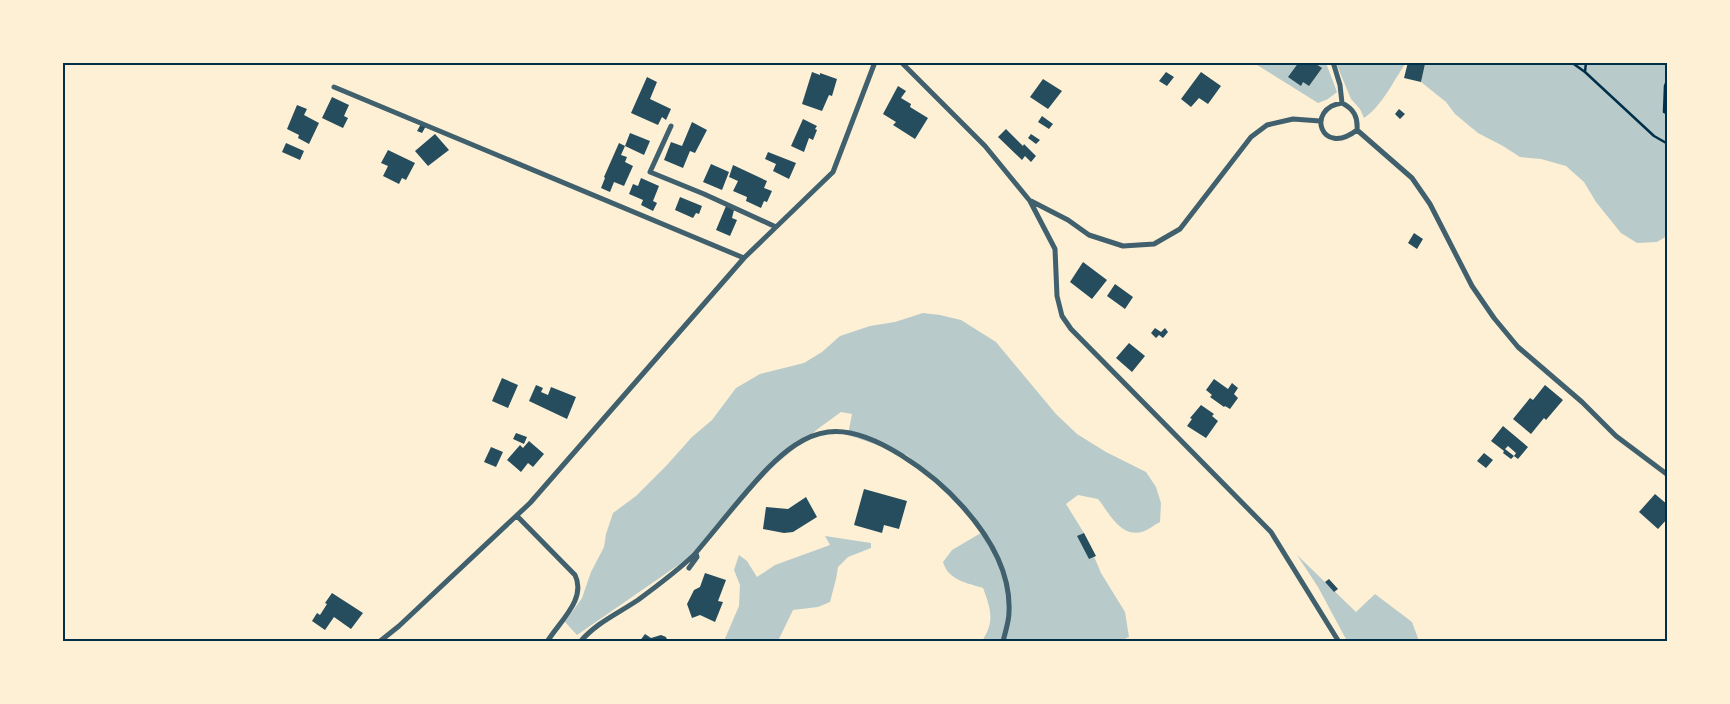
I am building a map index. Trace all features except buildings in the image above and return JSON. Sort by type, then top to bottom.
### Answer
[{"type":"street","points":[[379,642],[406,620],[530,503],[744,258],[833,172],[875,62]]},
{"type":"street","points":[[901,62],[985,146],[1030,201],[1055,249],[1057,296],[1062,316],[1071,328],[1271,532],[1339,642]]},
{"type":"street","points":[[1333,62],[1340,85],[1342,103]]},
{"type":"street","points":[[334,87],[744,258]]},
{"type":"street","points":[[1342,103],[1354,112],[1358,120],[1357,130],[1348,137],[1338,140],[1329,137],[1322,129],[1320,121],[1322,114],[1333,104],[1342,103]]},
{"type":"street","points":[[1030,201],[1068,220],[1088,235],[1123,246],[1154,244],[1180,229],[1251,137],[1267,125],[1293,120],[1320,121]]},
{"type":"street","points":[[671,126],[650,172],[776,227]]},
{"type":"street","points":[[1357,130],[1412,178],[1430,204],[1472,286],[1494,318],[1518,347],[1582,402],[1616,436],[1668,475]]},
{"type":"street","points":[[580,642],[601,622],[637,600],[696,553],[751,486],[786,451],[800,442],[830,432],[858,434],[885,445],[905,457],[956,498],[987,538],[998,556],[1008,588],[1009,614],[1003,642]]},
{"type":"street","points":[[517,516],[575,575],[578,581],[578,595],[547,642]]},
{"type":"street","points":[[689,568],[697,557],[696,553]]},
{"type":"path","points":[[1571,62],[1585,72],[1654,136],[1666,143],[1668,140]]},
{"type":"path","points":[[1585,72],[1586,62]]},
{"type":"path","points":[[1668,78],[1664,86],[1664,112],[1668,114]]},
{"type":"shaded area","points":[[1254,63],[1326,63],[1337,92],[1328,99],[1318,103]]},
{"type":"shaded area","points":[[1336,63],[1406,63],[1382,100],[1364,118],[1360,109],[1351,99]]},
{"type":"shaded area","points":[[1419,63],[1667,63],[1667,236],[1657,242],[1637,243],[1621,233],[1596,202],[1584,182],[1566,166],[1541,159],[1520,157],[1478,133],[1455,114],[1446,102],[1421,82],[1425,64]]},
{"type":"shaded area","points":[[923,313],[961,320],[996,342],[1056,414],[1077,434],[1106,452],[1146,472],[1156,487],[1161,503],[1160,522],[1142,532],[1134,533],[1122,528],[1098,499],[1078,495],[1066,504],[1084,533],[1101,573],[1125,612],[1129,637],[1118,642],[982,641],[989,628],[990,621],[990,609],[983,588],[954,577],[945,568],[943,562],[952,550],[981,533],[964,511],[907,455],[848,435],[852,414],[841,412],[776,464],[687,559],[577,635],[565,622],[582,598],[591,572],[604,547],[613,513],[636,496],[692,437],[712,420],[736,388],[760,374],[804,363],[822,352],[840,336],[870,326],[895,322]]},
{"type":"shaded area","points":[[825,536],[871,543],[871,548],[848,557],[838,567],[830,602],[818,607],[793,610],[778,641],[724,641],[739,606],[740,585],[734,570],[739,555],[747,561],[757,577],[775,565],[830,545]]},
{"type":"shaded area","points":[[1297,555],[1356,612],[1375,594],[1412,622],[1419,641],[1347,641],[1318,587]]}]
